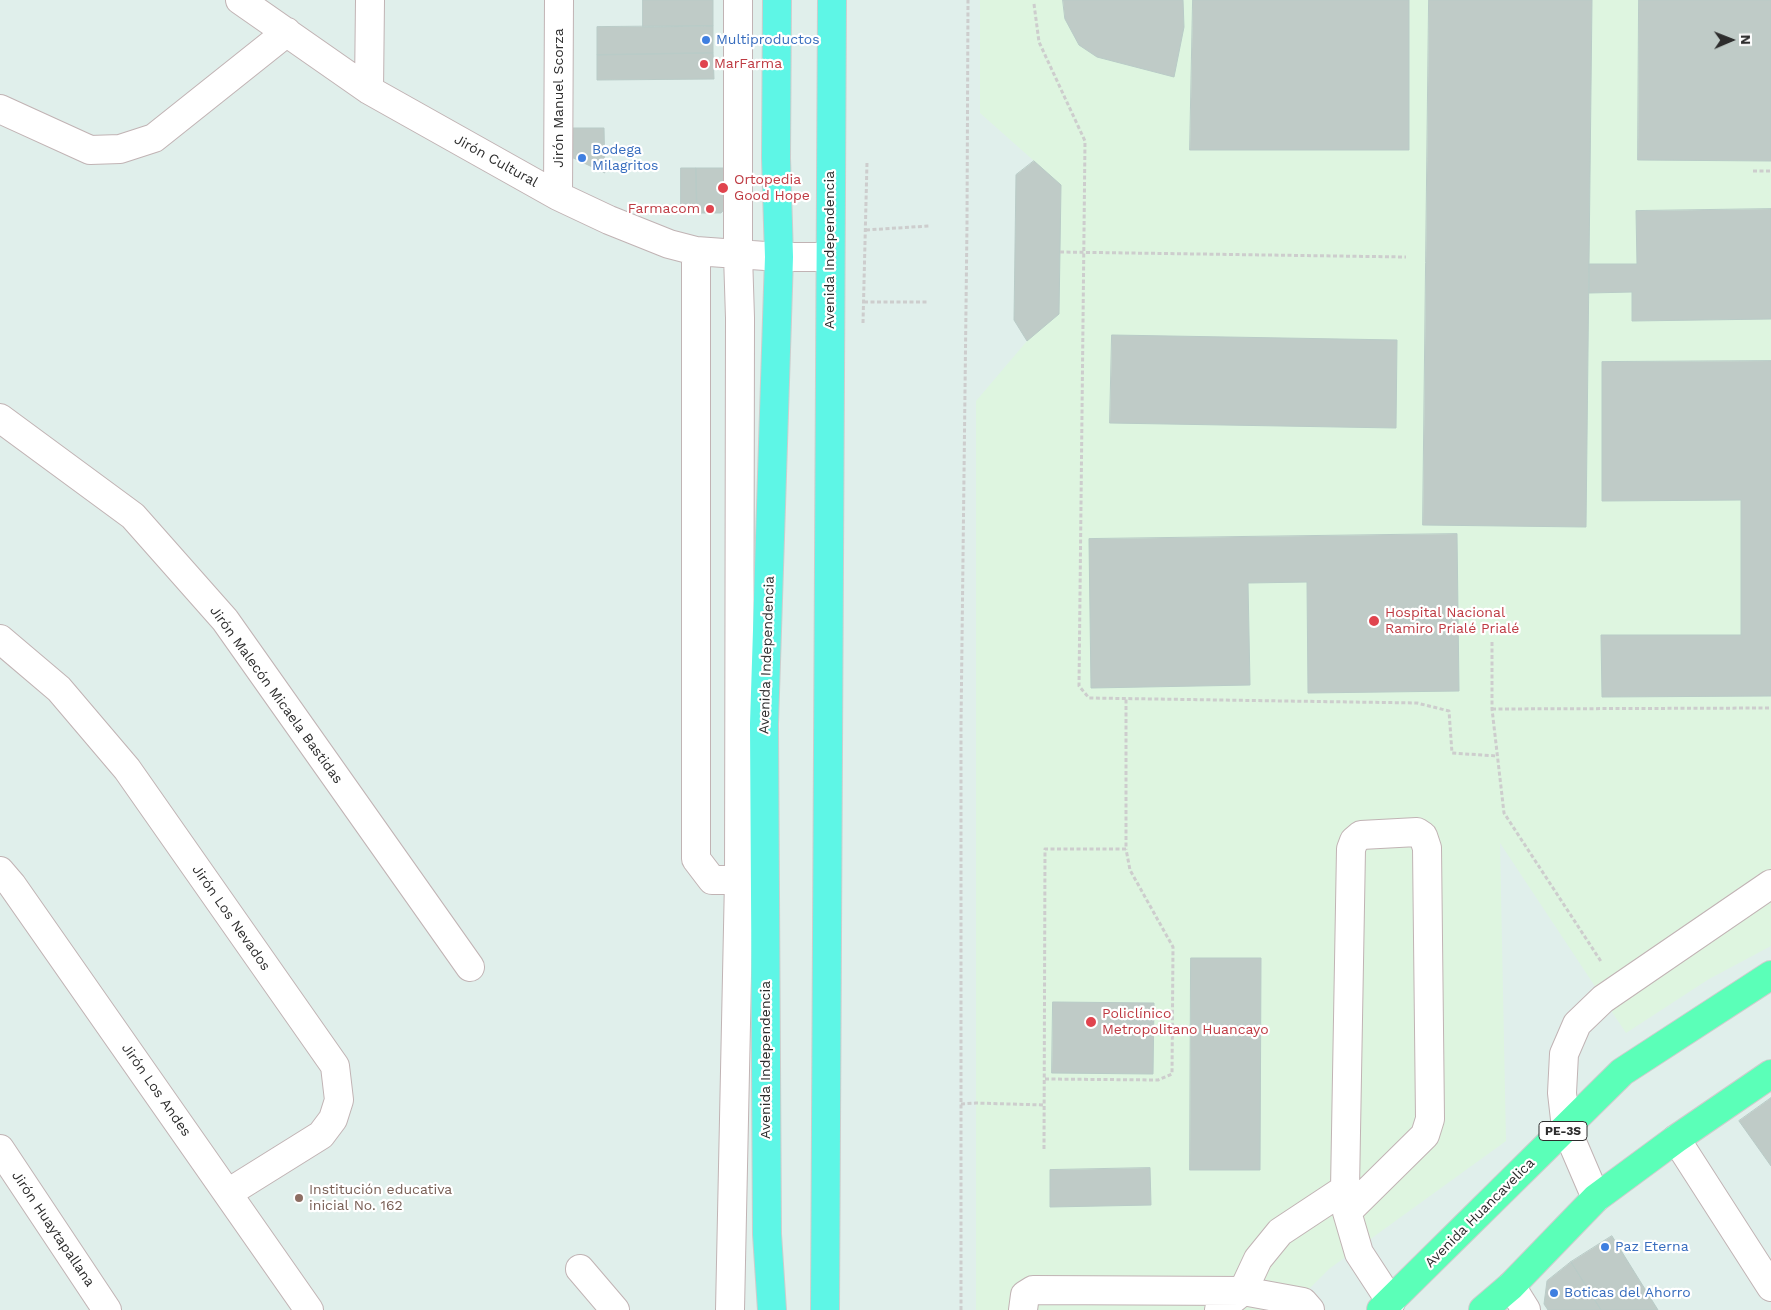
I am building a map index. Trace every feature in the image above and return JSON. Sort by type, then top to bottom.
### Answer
[{"type":"highway","name":"Avenida Huancavelica","points":[[1386,1306],[1622,1072],[1771,975]]},
{"type":"highway","points":[[1482,1310],[1511,1286],[1596,1198],[1676,1139],[1771,1074]]},
{"type":"main road","name":"Avenida Independencia","points":[[772,1310],[767,1234],[764,724],[779,257],[776,158],[777,0]]},
{"type":"main road","name":"Avenida Independencia","points":[[825,1310],[832,0]]},
{"type":"street","name":"Jirón Cultural","points":[[240,0],[369,90],[558,196],[609,220],[669,244],[696,251],[779,257],[830,257]]},
{"type":"street","points":[[369,90],[370,0]]},
{"type":"street","name":"Jirón Manuel Scorza","points":[[558,196],[559,0]]},
{"type":"street","name":"Avenida Independencia","points":[[730,1310],[739,880],[740,318],[738,255],[738,0]]},
{"type":"street","points":[[0,109],[90,150],[120,149],[154,138],[287,32]]},
{"type":"street","points":[[696,251],[696,859],[712,880],[739,880]]},
{"type":"street","name":"Jirón Malecón Micaela Bastidas","points":[[0,418],[133,516],[225,620],[470,968]]},
{"type":"street","name":"Jirón Los Nevados","points":[[0,639],[59,689],[126,769],[335,1066],[339,1100],[333,1119],[321,1134],[228,1193]]},
{"type":"street","points":[[1219,1310],[1243,1291],[1258,1259],[1280,1232],[1346,1200],[1425,1135],[1430,1119],[1427,848],[1423,836],[1417,832],[1360,836],[1354,841],[1351,849],[1346,1200],[1359,1253],[1386,1306]]},
{"type":"street","name":"Jirón Los Andes","points":[[0,871],[12,885],[310,1310]]},
{"type":"street","points":[[1596,1198],[1566,1128],[1562,1093],[1564,1054],[1577,1024],[1603,999],[1771,884]]},
{"type":"street","points":[[1676,1139],[1771,1287]]},
{"type":"street","name":"Jirón Huaytapallana","points":[[0,1149],[107,1310]]},
{"type":"street","points":[[580,1270],[614,1310]]},
{"type":"street","points":[[1511,1286],[1526,1310]]},
{"type":"street","points":[[1023,1310],[1025,1295],[1033,1290],[1243,1291],[1303,1302],[1310,1310]]},
{"type":"path","points":[[961,1310],[961,725],[968,0]]},
{"type":"path","points":[[1034,4],[1039,42],[1085,141],[1079,686],[1089,698],[1417,703],[1449,711],[1452,754],[1497,756]]},
{"type":"path","points":[[863,330],[867,162]]},
{"type":"path","points":[[1753,171],[1771,171]]},
{"type":"path","points":[[866,230],[929,226]]},
{"type":"path","points":[[1060,252],[1406,257]]},
{"type":"path","points":[[864,302],[929,302]]},
{"type":"path","points":[[1492,642],[1492,710],[1504,813],[1618,989]]},
{"type":"path","points":[[1045,1079],[1158,1080],[1172,1074],[1173,947],[1130,870],[1126,849],[1126,698]]},
{"type":"path","points":[[1492,710],[1771,708]]},
{"type":"path","points":[[1044,1149],[1045,849],[1126,849]]},
{"type":"path","points":[[961,1104],[1044,1105]]},
{"type":"shaded area","name":"Hospital Nacional Ramiro Prialé Prialé","points":[[980,0],[1771,0],[1771,946],[1709,979],[1626,1033],[1500,843],[1506,1141],[1329,1269],[1288,1310],[976,1310],[976,401],[1027,341],[1014,320],[1016,175],[1034,161],[980,113]]},
{"type":"building","points":[[643,0],[713,0],[713,26],[643,27]]},
{"type":"building","points":[[1063,0],[1183,0],[1184,27],[1174,77],[1097,57],[1079,45],[1065,19]]},
{"type":"building","points":[[1193,0],[1409,0],[1409,150],[1190,150]]},
{"type":"building","points":[[1429,0],[1592,0],[1586,527],[1423,525]]},
{"type":"building","points":[[1639,0],[1771,0],[1771,161],[1638,160]]},
{"type":"building","points":[[713,26],[713,53],[597,55],[597,27]]},
{"type":"building","points":[[713,53],[714,79],[597,80],[597,55]]},
{"type":"building","points":[[567,128],[604,128],[605,173],[567,155]]},
{"type":"building","points":[[1034,161],[1061,185],[1059,314],[1027,341],[1014,320],[1016,175]]},
{"type":"building","points":[[681,168],[696,168],[697,213],[681,213]]},
{"type":"building","points":[[696,168],[727,168],[728,205],[721,213],[697,213]]},
{"type":"building","points":[[1771,209],[1771,319],[1632,321],[1632,292],[1589,293],[1589,264],[1637,264],[1636,211]]},
{"type":"building","points":[[1112,335],[1397,340],[1396,428],[1110,423]]},
{"type":"building","points":[[1771,361],[1771,696],[1602,697],[1601,635],[1741,635],[1741,500],[1602,501],[1602,362]]},
{"type":"building","points":[[1457,534],[1459,691],[1308,693],[1307,582],[1248,583],[1250,685],[1091,688],[1089,539]]},
{"type":"building","points":[[1191,958],[1261,958],[1260,1170],[1190,1170]]},
{"type":"building","points":[[1053,1002],[1154,1003],[1153,1074],[1052,1073]]},
{"type":"building","points":[[1771,1098],[1771,1166],[1739,1121]]},
{"type":"building","points":[[1150,1168],[1151,1205],[1050,1207],[1050,1170]]},
{"type":"building","points":[[1612,1236],[1658,1310],[1601,1310],[1571,1262]]},
{"type":"building","points":[[1571,1262],[1601,1310],[1548,1310],[1544,1304],[1547,1281]]},
{"type":"place","name":"Multiproductos","points":[[706,40]]},
{"type":"place","name":"MarFarma","points":[[704,64]]},
{"type":"place","name":"Bodega Milagritos","points":[[582,158]]},
{"type":"place","name":"Ortopedia Good Hope","points":[[723,188]]},
{"type":"place","name":"Farmacom","points":[[710,209]]},
{"type":"place","name":"Hospital Nacional Ramiro Prialé Prialé","points":[[1374,621]]},
{"type":"place","name":"Policlínico Metropolitano Huancayo","points":[[1091,1022]]},
{"type":"place","name":"Institución educativa inicial No. 162","points":[[299,1198]]},
{"type":"place","name":"Paz Eterna","points":[[1605,1247]]},
{"type":"place","name":"Boticas del Ahorro","points":[[1554,1293]]}]
